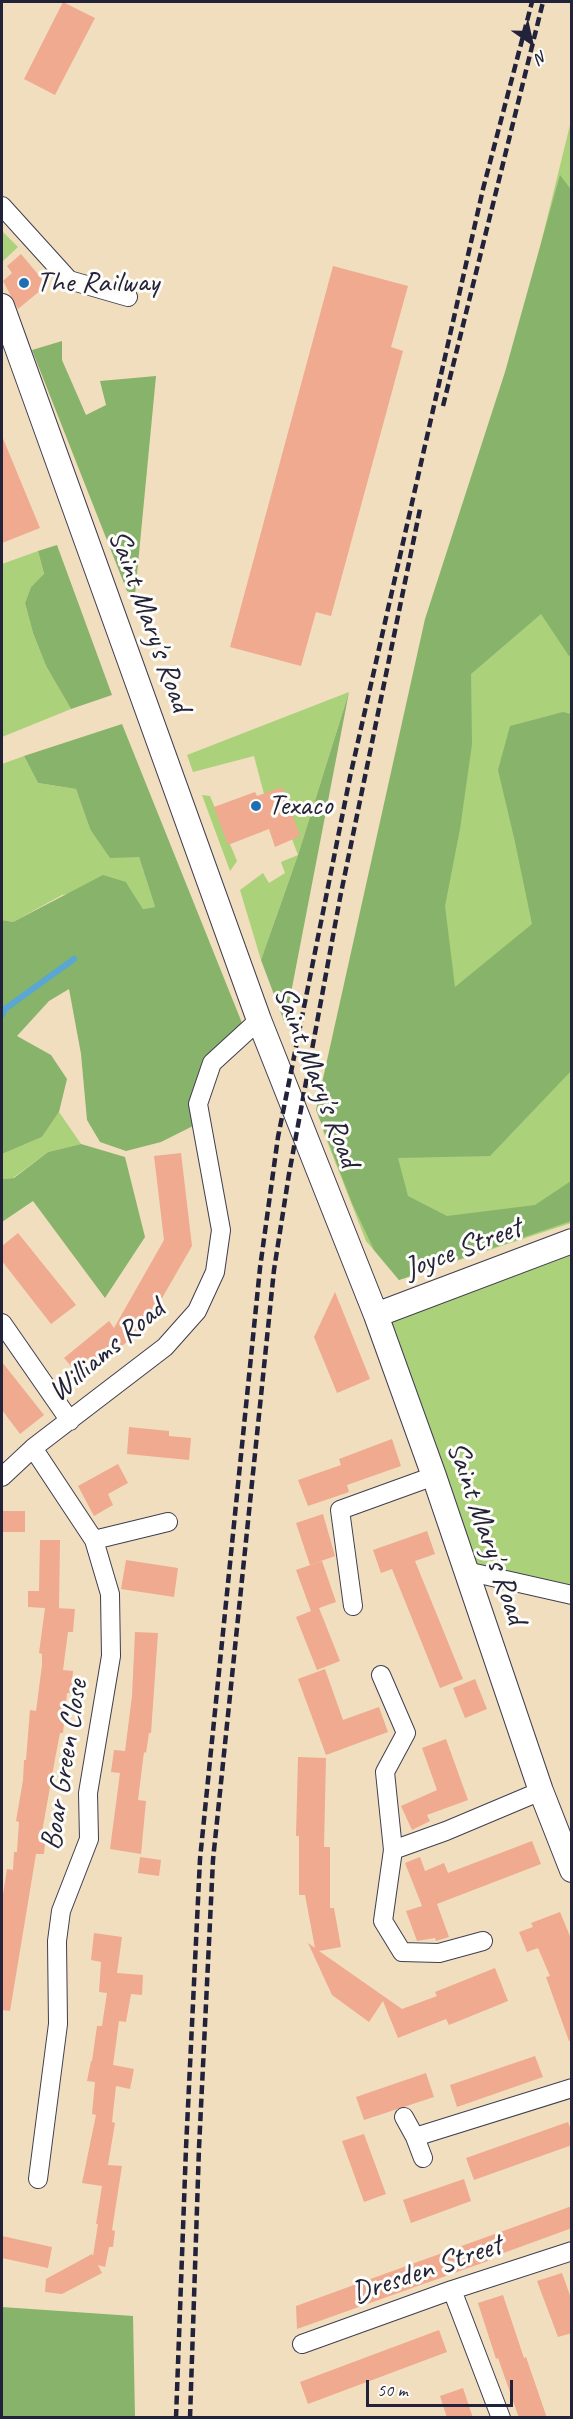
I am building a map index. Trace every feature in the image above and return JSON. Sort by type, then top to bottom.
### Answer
[{"type":"street","points":[[2,206],[69,280],[128,297]]},
{"type":"street","name":"Saint Mary's Road","points":[[2,306],[259,1020],[376,1315],[434,1476],[541,1791],[572,1870]]},
{"type":"street","name":"Williams Road","points":[[2,1477],[33,1448],[165,1347],[197,1311],[215,1272],[220,1230],[198,1104],[212,1063],[259,1020]]},
{"type":"street","name":"Joyce Street","points":[[376,1315],[572,1241]]},
{"type":"street","points":[[2,1323],[70,1421]]},
{"type":"street","name":"Boar Green Close","points":[[33,1448],[94,1539],[110,1594],[111,1656],[88,1792],[89,1839],[61,1911],[57,1941],[58,2024],[38,2179]]},
{"type":"street","points":[[353,1606],[340,1510],[434,1476]]},
{"type":"street","points":[[94,1539],[168,1522]]},
{"type":"street","points":[[466,1571],[572,1595]]},
{"type":"street","points":[[381,1675],[406,1732],[385,1772],[393,1850],[383,1921],[402,1953],[439,1953],[483,1941]]},
{"type":"street","points":[[393,1850],[446,1831],[541,1791]]},
{"type":"street","points":[[415,2137],[572,2088]]},
{"type":"street","points":[[404,2117],[423,2158]]},
{"type":"street","name":"Dresden Street","points":[[302,2344],[452,2290],[572,2251]]},
{"type":"street","points":[[452,2290],[501,2418]]},
{"type":"green space","points":[[571,121],[571,1223],[399,1280],[366,1241],[323,1131]]},
{"type":"green space","points":[[560,175],[572,191],[571,655],[569,656],[541,614],[471,674],[472,744],[460,829],[445,906],[455,987],[532,924],[498,770],[510,726],[563,712],[571,714],[571,1071],[490,1156],[398,1158],[408,1196],[447,1216],[535,1205],[571,1181],[571,1221],[399,1280],[374,1250],[352,1203],[316,1110],[425,619],[505,372]]},
{"type":"green space","points":[[2,231],[18,247],[3,261],[2,257]]},
{"type":"green space","points":[[62,341],[62,360],[86,415],[106,405],[100,381],[156,376],[135,595],[127,591],[32,350]]},
{"type":"green space","points":[[57,545],[112,695],[71,709],[46,666],[33,633],[25,603],[31,587],[44,574],[38,551]]},
{"type":"green space","points":[[38,551],[44,575],[31,587],[25,603],[33,633],[46,666],[71,709],[2,737],[2,564]]},
{"type":"green space","points":[[349,692],[298,855],[292,839],[264,794],[254,756],[193,772],[187,755]]},
{"type":"green space","points":[[349,692],[285,1024],[261,960],[298,855]]},
{"type":"green space","points":[[122,724],[246,1033],[212,1063],[201,1122],[161,1142],[126,1151],[100,1142],[87,1120],[81,1054],[69,989],[49,1001],[17,1036],[51,1055],[67,1079],[59,1112],[42,1137],[2,1154],[2,920],[13,922],[103,875],[126,882],[143,909],[155,907],[139,857],[110,858],[90,829],[76,789],[38,783],[24,756]]},
{"type":"green space","points":[[24,756],[38,783],[76,789],[90,829],[139,857],[155,907],[143,909],[126,882],[62,895],[13,922],[2,920],[2,764]]},
{"type":"green space","points":[[202,795],[210,796],[237,861],[230,871]]},
{"type":"green space","points":[[298,855],[261,960],[240,890],[263,873],[269,883],[285,873],[281,862]]},
{"type":"green space","points":[[59,1112],[81,1144],[48,1152],[13,1178],[2,1179],[2,1154],[42,1137]]},
{"type":"green space","points":[[81,1144],[125,1157],[145,1237],[105,1298],[33,1201],[2,1222],[2,1179],[14,1178],[48,1152]]},
{"type":"green space","points":[[571,1241],[571,1595],[466,1571],[376,1315]]},
{"type":"green space","points":[[2,2307],[133,2316],[135,2417],[2,2417]]},
{"type":"building","points":[[63,2],[95,18],[55,95],[24,79]]},
{"type":"building","name":"The Railway","points":[[21,254],[47,285],[18,309],[3,281],[12,273],[7,266]]},
{"type":"building","points":[[333,266],[408,286],[391,347],[403,351],[331,616],[316,612],[301,666],[230,647]]},
{"type":"building","points":[[2,436],[40,528],[2,543]]},
{"type":"building","points":[[282,787],[300,836],[275,847],[269,829],[228,845],[214,807],[255,792],[257,796]]},
{"type":"building","points":[[181,1153],[192,1246],[146,1326],[82,1379],[64,1358],[109,1321],[114,1328],[164,1240],[154,1156]]},
{"type":"building","points":[[18,1233],[76,1305],[51,1324],[2,1261],[2,1246]]},
{"type":"building","points":[[335,1292],[370,1379],[337,1393],[314,1337]]},
{"type":"building","points":[[2,1362],[44,1415],[20,1434],[2,1410]]},
{"type":"building","points":[[129,1427],[169,1431],[169,1436],[191,1438],[189,1460],[127,1454]]},
{"type":"building","points":[[392,1439],[401,1466],[347,1485],[349,1492],[308,1506],[298,1480],[341,1465],[339,1459]]},
{"type":"building","points":[[118,1464],[128,1483],[108,1494],[113,1505],[94,1516],[78,1486]]},
{"type":"building","points":[[2,1511],[25,1511],[25,1532],[2,1532]]},
{"type":"building","points":[[323,1514],[335,1556],[310,1565],[296,1523]]},
{"type":"building","points":[[427,1531],[435,1554],[415,1561],[463,1679],[440,1688],[392,1569],[381,1573],[373,1550]]},
{"type":"building","points":[[40,1540],[60,1540],[59,1608],[56,1608],[75,1609],[73,1632],[68,1632],[63,1670],[73,1671],[71,1693],[67,1693],[63,1733],[60,1733],[42,1832],[46,1832],[44,1854],[36,1854],[10,2011],[2,2010],[2,1901],[7,1869],[13,1870],[14,1852],[17,1852],[19,1822],[16,1821],[24,1760],[26,1760],[30,1710],[36,1711],[42,1665],[42,1654],[39,1653],[45,1608],[28,1607],[28,1591],[39,1591]]},
{"type":"building","points":[[126,1560],[178,1568],[174,1597],[121,1589]]},
{"type":"building","points":[[322,1561],[336,1602],[319,1608],[340,1661],[317,1670],[296,1617],[311,1611],[296,1570]]},
{"type":"building","points":[[135,1632],[158,1633],[151,1733],[149,1733],[146,1753],[144,1752],[138,1800],[146,1801],[141,1854],[110,1849],[120,1773],[111,1772],[114,1750],[125,1751],[132,1696]]},
{"type":"building","points":[[325,1669],[343,1720],[379,1707],[388,1732],[326,1755],[298,1679]]},
{"type":"building","points":[[475,1679],[487,1709],[465,1718],[453,1688]]},
{"type":"building","points":[[446,1739],[468,1800],[427,1815],[430,1821],[412,1830],[401,1806],[437,1790],[422,1748]]},
{"type":"building","points":[[298,1757],[326,1758],[324,1847],[330,1847],[330,1908],[334,1908],[341,1947],[319,1951],[402,2009],[437,1996],[435,1992],[495,1968],[508,2001],[449,2025],[446,2019],[398,2038],[383,2001],[369,2022],[332,1995],[308,1943],[315,1948],[305,1895],[299,1895],[299,1836],[296,1836]]},
{"type":"building","points":[[532,1841],[541,1864],[437,1904],[449,1937],[436,1941],[435,1938],[417,1941],[406,1911],[422,1906],[405,1863],[420,1857],[425,1871],[444,1863],[448,1873]]},
{"type":"building","points":[[140,1857],[161,1860],[159,1876],[138,1873]]},
{"type":"building","points":[[560,1912],[572,1941],[572,2041],[569,2041],[546,1977],[550,1976],[538,1948],[527,1952],[519,1932],[533,1927],[531,1923]]},
{"type":"building","points":[[94,1933],[122,1937],[117,1973],[143,1975],[142,1995],[131,1994],[126,2022],[119,2021],[113,2065],[134,2069],[130,2089],[116,2086],[112,2122],[115,2123],[108,2165],[122,2166],[112,2230],[115,2231],[113,2247],[109,2247],[105,2267],[98,2265],[102,2273],[62,2294],[45,2292],[46,2279],[92,2254],[93,2256],[102,2186],[82,2183],[96,2115],[92,2114],[95,2082],[87,2081],[97,2026],[102,2026],[107,1993],[99,1992],[101,1962],[91,1960]]},
{"type":"building","points":[[535,2056],[543,2077],[457,2107],[450,2085]]},
{"type":"building","points":[[426,2073],[434,2097],[364,2120],[356,2097]]},
{"type":"building","points":[[568,2122],[572,2133],[572,2145],[474,2180],[466,2158]]},
{"type":"building","points":[[364,2134],[386,2194],[364,2202],[342,2141]]},
{"type":"building","points":[[464,2179],[471,2201],[411,2223],[403,2200]]},
{"type":"building","points":[[572,2206],[572,2228],[487,2259],[488,2261],[297,2329],[296,2306]]},
{"type":"building","points":[[2,2236],[52,2247],[48,2268],[2,2258]]},
{"type":"building","points":[[562,2273],[572,2301],[572,2333],[558,2337],[537,2281]]},
{"type":"building","points":[[503,2295],[547,2418],[519,2418],[498,2358],[496,2359],[478,2303]]},
{"type":"building","points":[[439,2330],[447,2352],[308,2404],[300,2382]]},
{"type":"building","points":[[463,2388],[473,2418],[447,2418],[440,2396]]},
{"type":"waterway","points":[[2,1015],[5,1009],[74,959]]},
{"type":"railway","points":[[176,2418],[200,1859],[260,1268],[278,1137],[350,777],[483,189],[532,2]]},
{"type":"railway","points":[[443,406],[543,2]]},
{"type":"railway","points":[[190,2418],[199,2148],[213,1860],[274,1270],[289,1174],[340,898],[420,509]]},
{"type":"place","name":"The Railway","points":[[24,283]]},
{"type":"place","name":"Texaco","points":[[256,806]]}]
